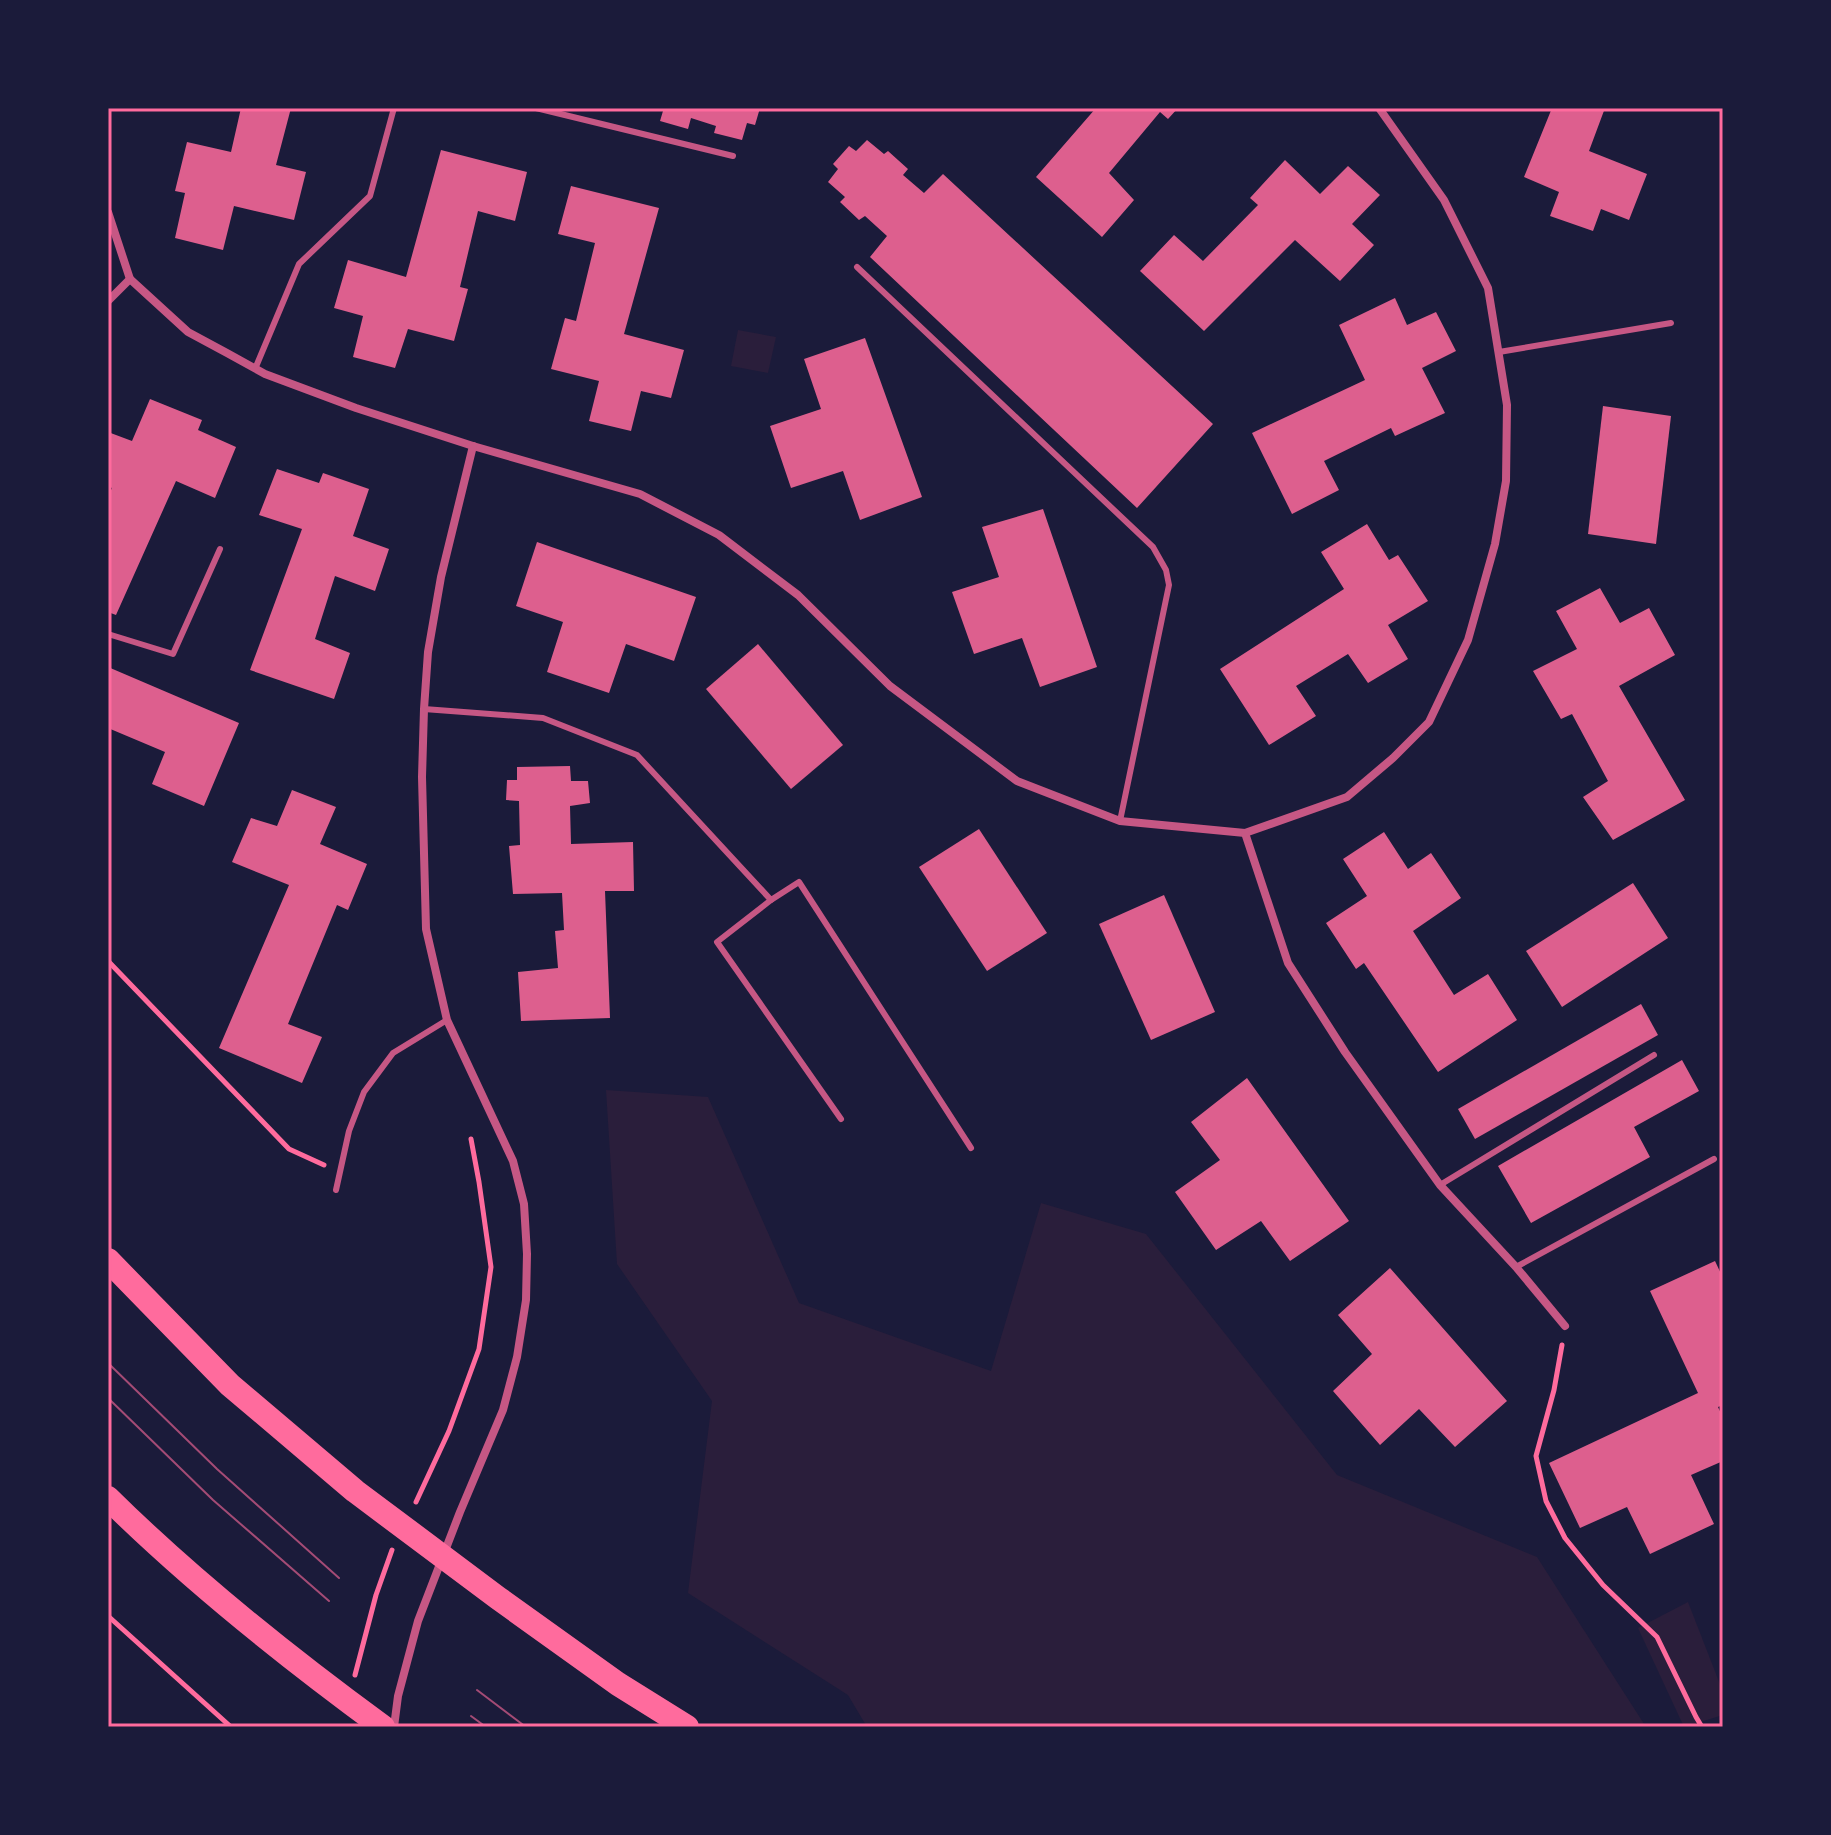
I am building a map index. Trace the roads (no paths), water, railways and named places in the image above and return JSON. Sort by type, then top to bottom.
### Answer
[{"type":"highway","points":[[108,1260],[230,1385],[355,1491],[618,1684],[687,1727]]},
{"type":"highway","points":[[108,1498],[154,1543],[251,1626],[383,1727]]},
{"type":"street","points":[[108,212],[130,279],[188,332],[255,369],[356,408],[473,446],[640,494],[719,535],[798,595],[890,686],[1017,781],[1120,821],[1245,833],[1347,797],[1429,722],[1468,640],[1495,544],[1506,481],[1507,405],[1488,288],[1444,200],[1379,108]]},
{"type":"street","points":[[108,301],[130,279]]},
{"type":"street","points":[[394,1727],[398,1696],[418,1621],[503,1410],[517,1357],[526,1300],[524,1204],[513,1161],[447,1020],[426,929],[422,777],[428,652],[441,577],[473,446]]},
{"type":"street","points":[[1245,833],[1288,963],[1345,1052],[1440,1185],[1516,1267],[1565,1326]]},
{"type":"lane","points":[[255,369],[299,264],[370,196],[394,108]]},
{"type":"lane","points":[[536,108],[733,156]]},
{"type":"lane","points":[[857,267],[1153,547],[1166,570],[1169,585],[1120,821]]},
{"type":"lane","points":[[1499,352],[1671,323]]},
{"type":"lane","points":[[108,634],[173,654],[220,549]]},
{"type":"lane","points":[[424,709],[543,718],[637,755],[771,900]]},
{"type":"lane","points":[[841,1119],[717,942],[799,882],[971,1148]]},
{"type":"lane","points":[[336,1190],[349,1131],[364,1092],[393,1053],[447,1020]]},
{"type":"lane","points":[[1440,1185],[1654,1055]]},
{"type":"lane","points":[[1516,1267],[1714,1159]]},
{"type":"tram line","points":[[108,1363],[217,1469],[339,1578]]},
{"type":"tram line","points":[[108,1398],[213,1500],[329,1601]]},
{"type":"tram line","points":[[477,1690],[526,1727]]},
{"type":"tram line","points":[[471,1716],[486,1727]]}]
